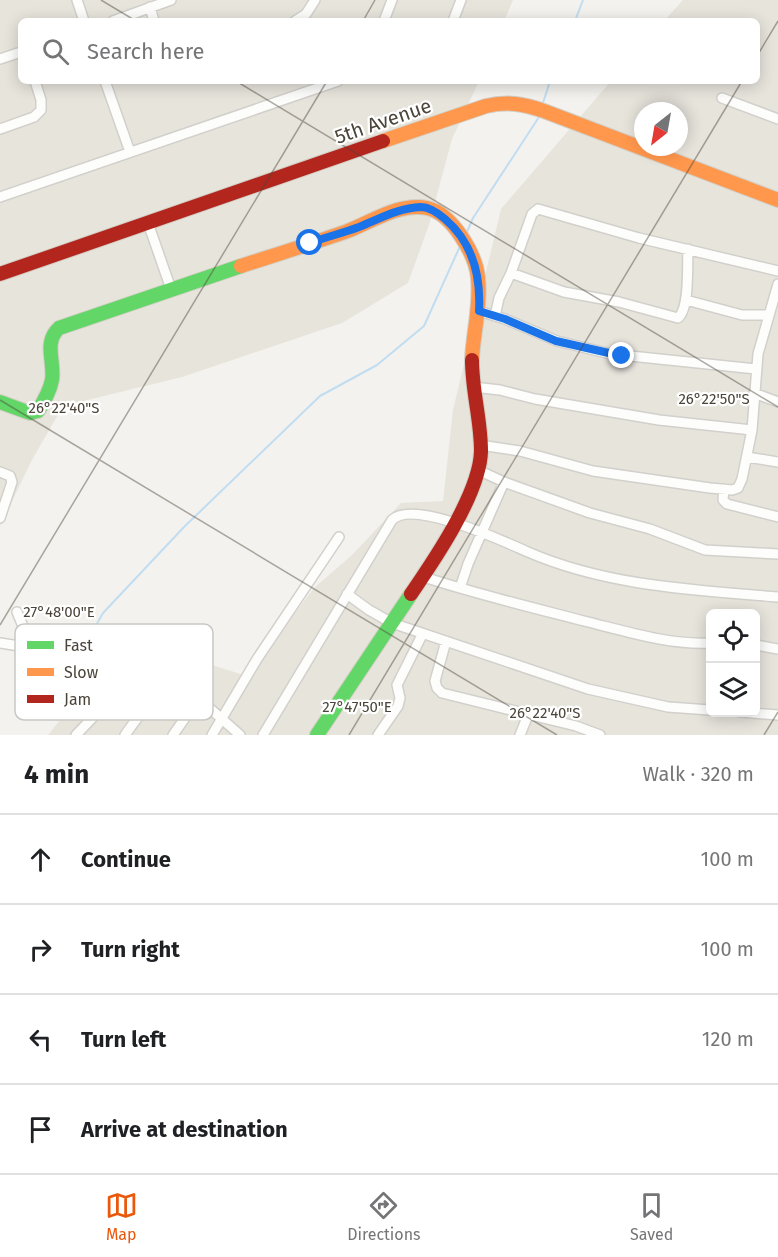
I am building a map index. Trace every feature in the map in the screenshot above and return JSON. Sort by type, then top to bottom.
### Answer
[{"type":"street","points":[[77,0],[83,18]]},
{"type":"street","points":[[121,18],[171,0]]},
{"type":"street","points":[[300,18],[306,14],[315,0]]},
{"type":"street","points":[[385,18],[392,0]]},
{"type":"street","points":[[454,18],[461,0]]},
{"type":"street","points":[[150,7],[153,18]]},
{"type":"street","points":[[0,59],[18,53]]},
{"type":"street","points":[[0,129],[34,117],[41,110],[41,100],[36,84]]},
{"type":"street","points":[[106,84],[130,152]]},
{"type":"street","points":[[0,197],[329,84]]},
{"type":"street","points":[[722,98],[778,119]]},
{"type":"street","name":"5th Avenue","points":[[0,274],[488,105],[504,102],[520,103],[563,118],[778,200]]},
{"type":"street","points":[[0,402],[30,413],[38,411],[52,380],[50,337],[59,328],[347,231],[399,210],[423,207],[432,210],[459,232],[467,244],[479,277],[479,311],[473,351],[473,387],[480,445],[478,470],[456,523],[424,577],[317,735]]},
{"type":"street","points":[[495,316],[499,298],[511,273],[532,214],[538,209],[639,238],[778,271]]},
{"type":"street","points":[[148,223],[171,289]]},
{"type":"street","points":[[511,273],[564,292],[619,302],[674,318],[682,314],[686,300],[688,249]]},
{"type":"street","points":[[480,445],[520,451],[593,471],[724,489],[738,488],[752,430],[756,369],[768,315],[778,284]]},
{"type":"street","points":[[686,300],[741,315],[768,315]]},
{"type":"street","points":[[479,311],[556,341],[611,354],[756,369]]},
{"type":"street","points":[[473,387],[659,420],[752,430]]},
{"type":"street","points":[[754,393],[778,402]]},
{"type":"street","points":[[747,457],[778,462]]},
{"type":"street","points":[[478,470],[583,511],[650,529],[705,550],[778,554]]},
{"type":"street","points":[[0,472],[10,476],[12,482],[0,518]]},
{"type":"street","points":[[460,588],[504,482]]},
{"type":"street","points":[[724,489],[723,500],[727,504],[778,517]]},
{"type":"street","points":[[263,735],[395,516],[405,513],[456,523],[575,570],[712,592],[778,597]]},
{"type":"street","points":[[212,735],[257,659],[339,537]]},
{"type":"street","points":[[424,577],[649,636],[691,643],[706,643]]},
{"type":"street","points":[[347,594],[392,623],[422,635],[588,689],[668,707],[706,710]]},
{"type":"street","points":[[17,612],[22,624]]},
{"type":"street","points":[[378,735],[398,706],[400,698],[397,685],[422,635]]},
{"type":"street","points":[[446,641],[435,681],[440,691],[600,735]]},
{"type":"street","points":[[0,643],[15,645]]},
{"type":"street","points":[[760,646],[778,649]]},
{"type":"street","points":[[213,711],[240,735]]},
{"type":"street","points":[[760,714],[778,715]]},
{"type":"street","points":[[520,735],[528,715]]},
{"type":"street","points":[[76,735],[90,720]]},
{"type":"street","points":[[125,735],[136,720]]},
{"type":"street","points":[[173,735],[184,720]]},
{"type":"shaded area","points":[[0,0],[513,0],[505,18],[18,18],[18,84],[478,84],[452,139],[429,225],[408,283],[342,323],[182,377],[63,406],[32,460],[0,526]]},
{"type":"shaded area","points":[[683,0],[778,0],[778,735],[48,735],[60,720],[213,720],[213,665],[247,676],[314,588],[352,555],[401,503],[443,501],[453,410],[501,209],[608,84],[760,84],[760,18],[667,18]]},
{"type":"waterway","points":[[576,18],[583,0]]},
{"type":"waterway","points":[[542,106],[549,84]]},
{"type":"waterway","points":[[466,234],[473,218],[541,114]]},
{"type":"waterway","points":[[97,624],[103,613],[184,527],[320,396],[377,365],[424,326],[461,244]]},
{"type":"traffic: fast","points":[[0,402],[30,413],[38,411],[51,384],[53,373],[51,346],[54,334],[59,328],[241,266]]},
{"type":"traffic: fast","points":[[317,735],[411,594]]},
{"type":"traffic: slow","points":[[383,141],[486,106],[522,105],[544,111],[778,200]]},
{"type":"traffic: slow","points":[[241,266],[345,232],[395,211],[416,207],[436,211],[454,226],[461,236],[468,247],[476,269],[478,299],[472,360]]},
{"type":"traffic: jam","points":[[0,274],[383,141]]},
{"type":"traffic: jam","points":[[411,594],[455,525],[479,468],[481,439],[472,360]]},
{"type":"route","points":[[310,243],[399,210],[418,208],[432,210],[459,232],[467,244],[479,277],[479,311],[505,319],[556,341],[622,356]]}]
